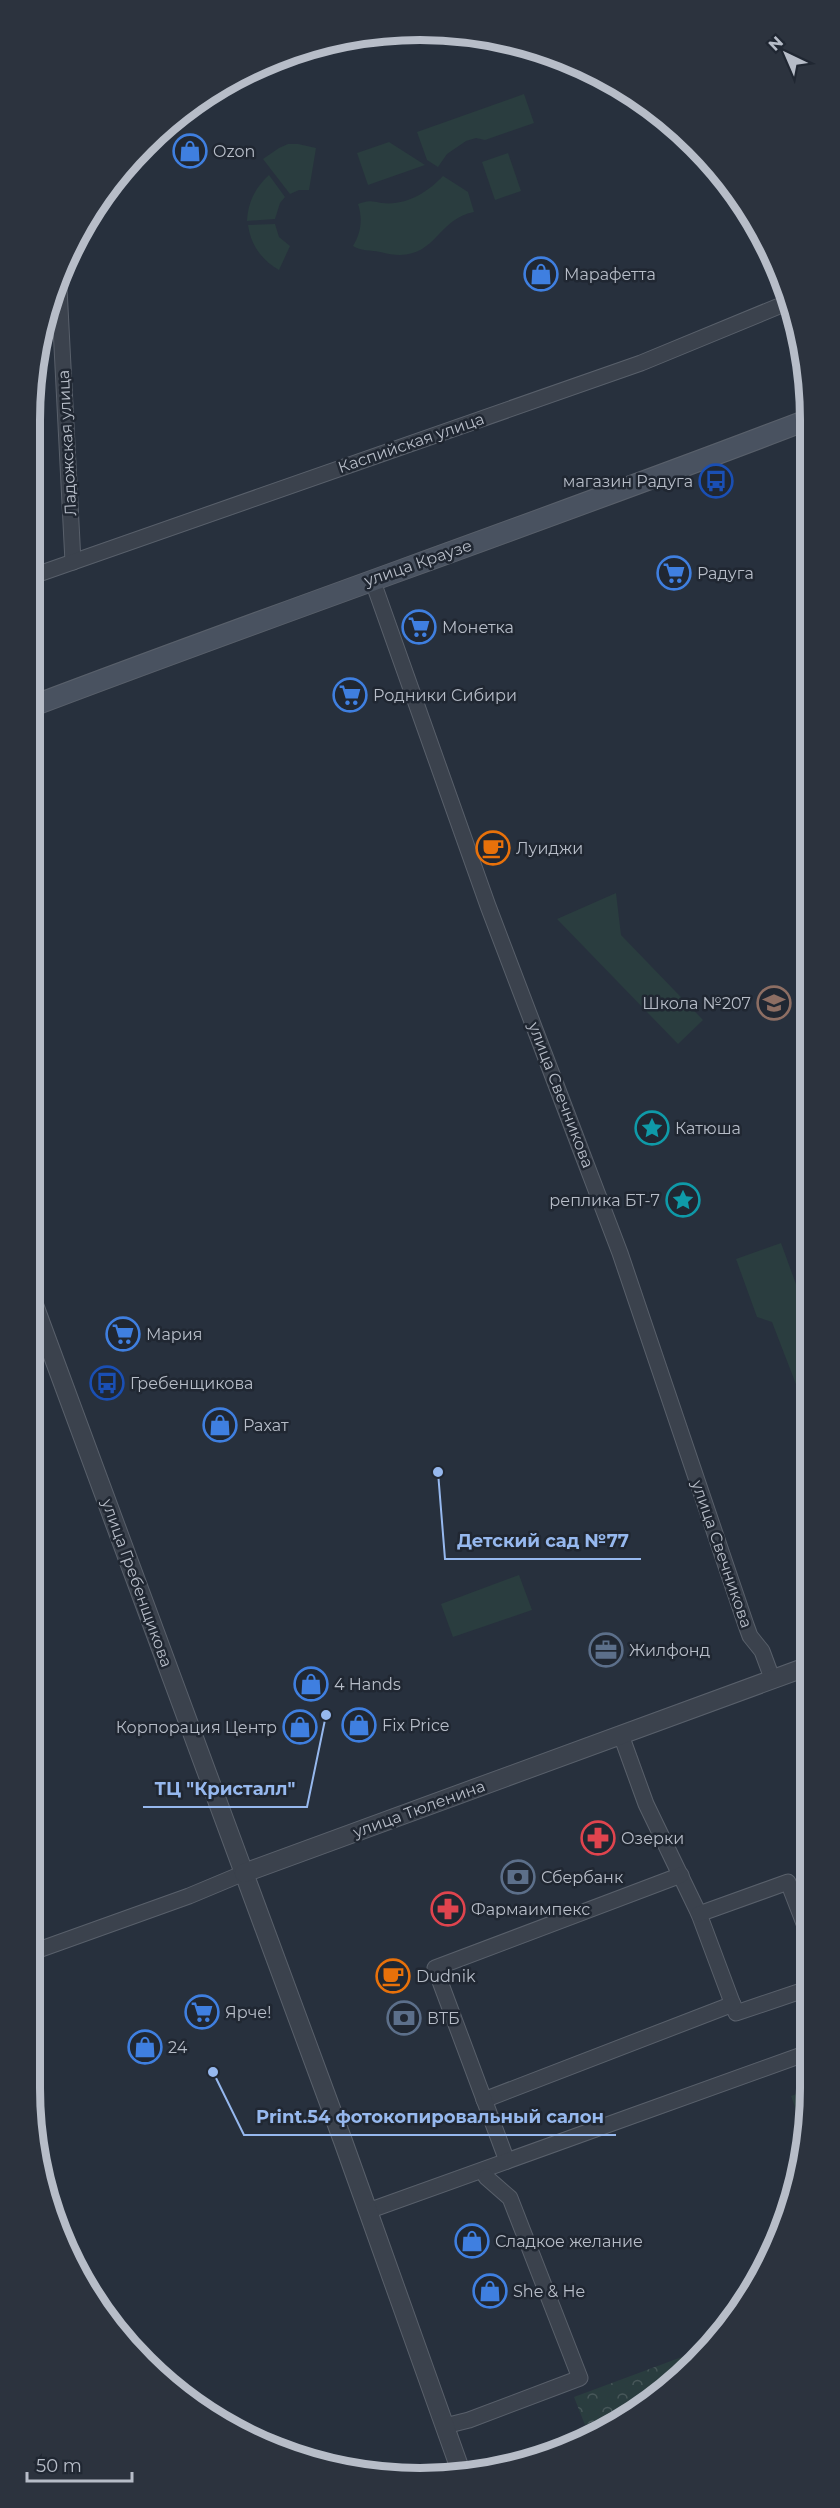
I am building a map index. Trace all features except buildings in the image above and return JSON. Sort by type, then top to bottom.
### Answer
[{"type":"main road","name":"улица Краузе","points":[[40,703],[800,423]]},
{"type":"street","name":"Ладожская улица","points":[[60,302],[73,562]]},
{"type":"street","name":"Каспийская улица","points":[[40,574],[641,363],[781,305]]},
{"type":"street","name":"улица Свечникова","points":[[372,579],[488,906],[617,1244],[750,1636],[762,1651],[772,1678]]},
{"type":"street","name":"улица Гребенщикова","points":[[40,1321],[368,2211],[459,2465]]},
{"type":"street","name":"улица Тюленина","points":[[40,1949],[800,1669]]},
{"type":"street","points":[[621,1735],[646,1804],[699,1914],[736,2013],[800,1991]]},
{"type":"street","points":[[507,2161],[435,1968],[681,1875]]},
{"type":"street","points":[[699,1914],[788,1882],[800,1913]]},
{"type":"street","points":[[484,2100],[732,2004]]},
{"type":"street","points":[[368,2211],[800,2056]]},
{"type":"street","points":[[445,2426],[470,2420],[580,2379],[510,2198],[486,2177]]},
{"type":"green space","points":[[524,94],[534,123],[485,140],[476,138],[466,141],[447,154],[438,167],[427,160],[417,132]]},
{"type":"green space","points":[[389,142],[425,165],[368,185],[357,153]]},
{"type":"green space","points":[[288,144],[316,148],[309,190],[299,190],[290,194],[263,159]]},
{"type":"green space","points":[[508,153],[521,191],[495,200],[482,162]]},
{"type":"green space","points":[[269,175],[285,197],[280,203],[275,219],[247,221],[253,196]]},
{"type":"green space","points":[[443,176],[468,192],[474,212],[460,217],[424,248],[413,253],[398,255],[362,250],[353,246],[360,226],[358,204],[370,201],[391,203],[408,200],[431,187]]},
{"type":"green space","points":[[275,224],[279,237],[290,246],[279,270],[258,252],[248,225]]},
{"type":"green space","points":[[616,893],[621,935],[703,1020],[678,1044],[557,919]]},
{"type":"green space","points":[[781,1243],[800,1295],[800,1395],[772,1322],[757,1317],[736,1259]]},
{"type":"green space","points":[[519,1575],[532,1610],[453,1637],[441,1604]]},
{"type":"green space","points":[[800,2093],[799,2117],[791,2096]]},
{"type":"green space","points":[[690,2354],[631,2404],[585,2425],[574,2397]]},
{"type":"place","name":"Ozon","points":[[190,151]]},
{"type":"place","name":"Марафетта","points":[[541,274]]},
{"type":"place","name":"магазин Радуга","points":[[716,481]]},
{"type":"place","name":"Радуга","points":[[674,573]]},
{"type":"place","name":"Монетка","points":[[419,627]]},
{"type":"place","name":"Родники Сибири","points":[[350,695]]},
{"type":"place","name":"Луиджи","points":[[493,848]]},
{"type":"place","name":"Школа №207","points":[[774,1003]]},
{"type":"place","name":"Катюша","points":[[652,1128]]},
{"type":"place","name":"реплика БТ-7","points":[[683,1200]]},
{"type":"place","name":"Мария","points":[[123,1334]]},
{"type":"place","name":"Гребенщикова","points":[[107,1383]]},
{"type":"place","name":"Рахат","points":[[220,1425]]},
{"type":"place","name":"Детский сад №77","points":[[438,1472]]},
{"type":"place","name":"Жилфонд","points":[[606,1650]]},
{"type":"place","name":"4 Hands","points":[[311,1684]]},
{"type":"place","name":"ТЦ \"Кристалл\"","points":[[326,1715]]},
{"type":"place","name":"Fix Price","points":[[359,1725]]},
{"type":"place","name":"Корпорация Центр","points":[[300,1727]]},
{"type":"place","name":"Озерки","points":[[598,1838]]},
{"type":"place","name":"Сбербанк","points":[[518,1877]]},
{"type":"place","name":"Фармаимпекс","points":[[448,1909]]},
{"type":"place","name":"Dudnik","points":[[393,1976]]},
{"type":"place","name":"Ярче!","points":[[202,2012]]},
{"type":"place","name":"ВТБ","points":[[404,2018]]},
{"type":"place","name":"24","points":[[145,2047]]},
{"type":"place","name":"Print.54 фотокопировальный салон","points":[[213,2072]]},
{"type":"place","name":"Сладкое желание","points":[[472,2241]]},
{"type":"place","name":"She & He","points":[[490,2291]]}]
